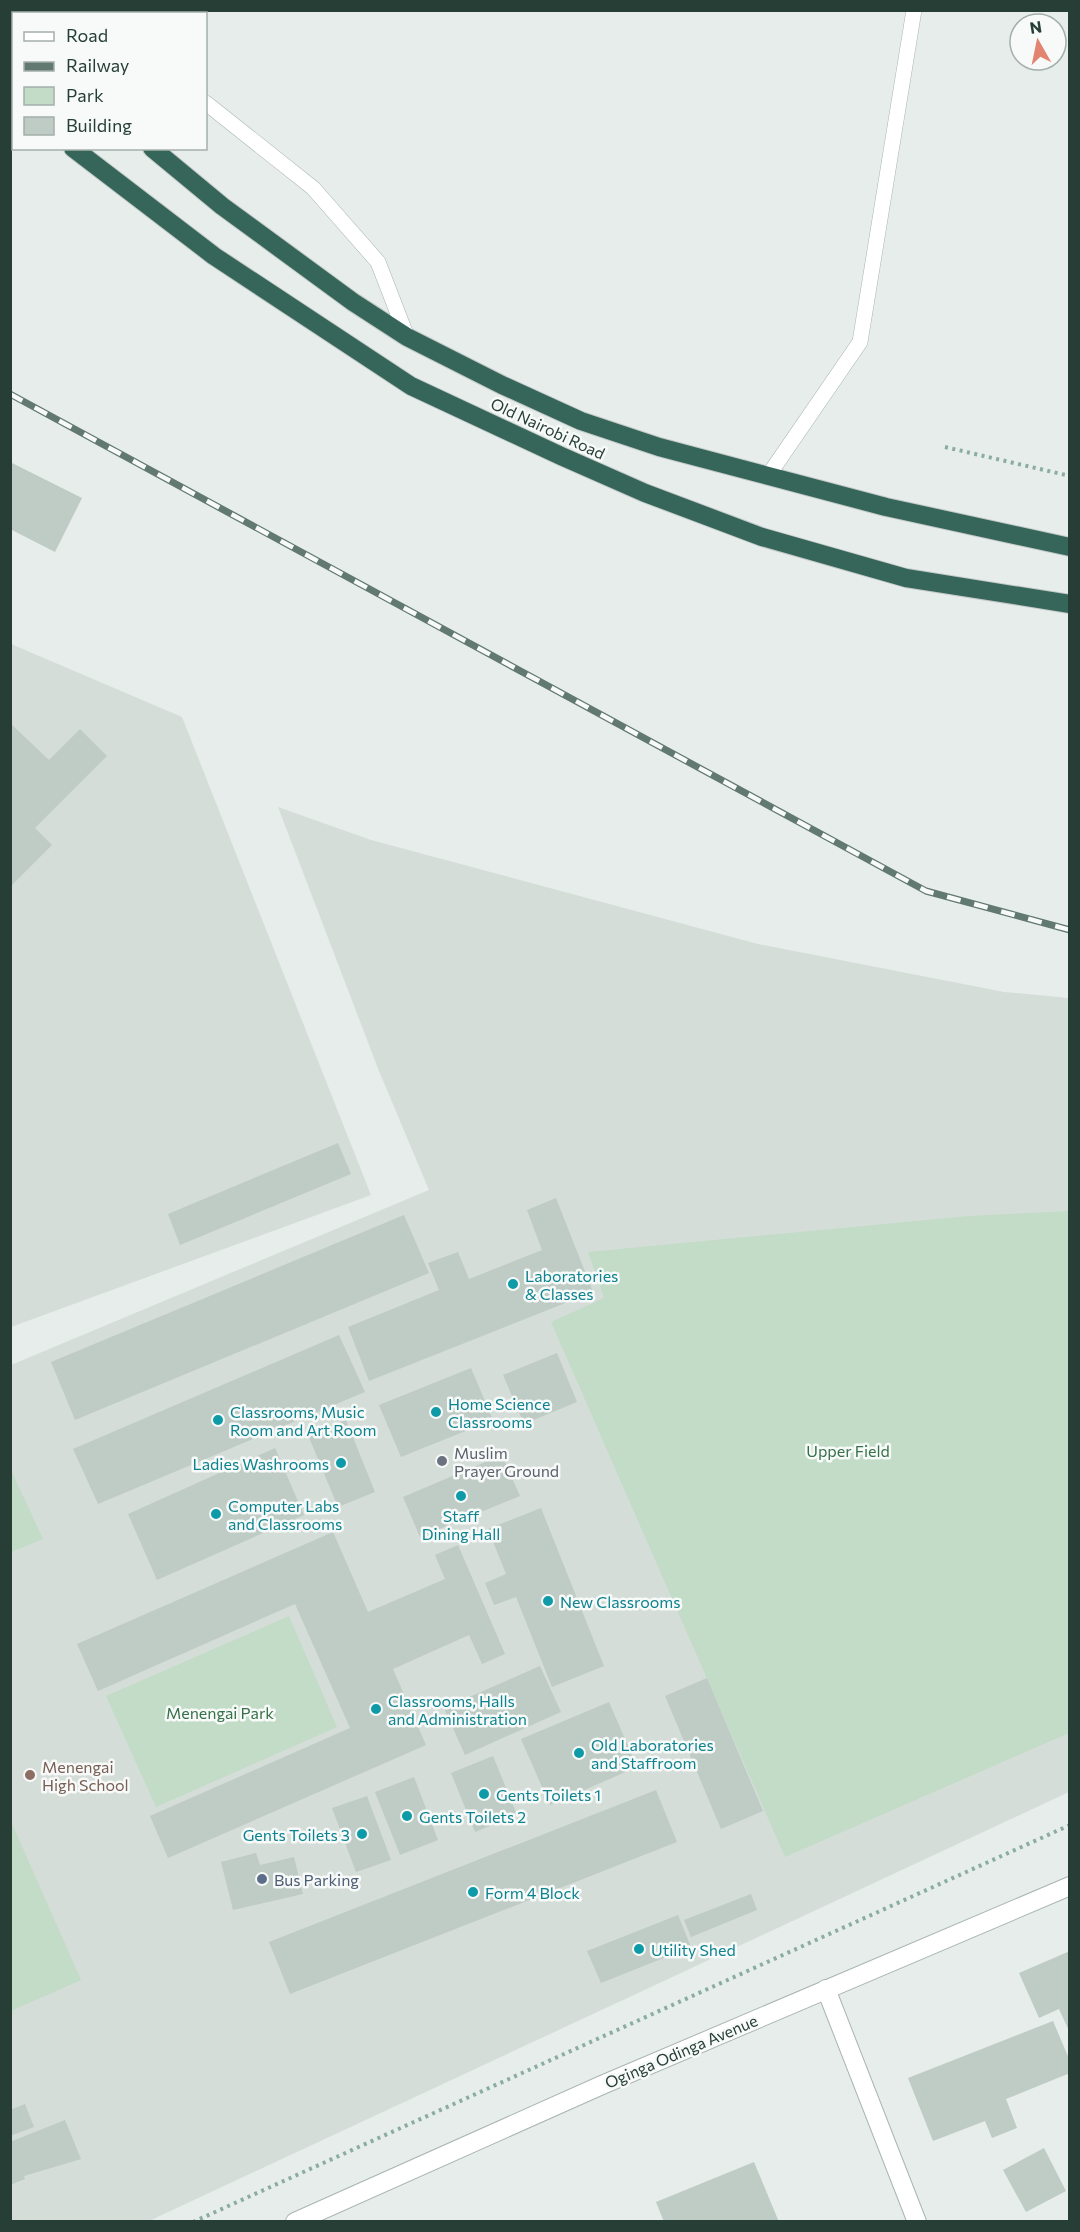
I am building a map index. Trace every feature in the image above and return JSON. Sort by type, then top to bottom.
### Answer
[{"type":"highway","name":"Old Nairobi Road","points":[[76,150],[214,256],[411,386],[561,456],[645,492],[762,537],[906,578],[1070,604]]},
{"type":"highway","name":"Old Nairobi Road","points":[[154,150],[222,206],[277,244],[353,302],[407,337],[502,385],[581,421],[659,447],[768,477],[886,507],[1070,547]]},
{"type":"street","name":"Oginga Odinga Avenue","points":[[295,2222],[324,2216],[602,2085],[1070,1886]]},
{"type":"street","points":[[826,1989],[917,2222]]},
{"type":"lane","points":[[768,477],[860,342],[914,10]]},
{"type":"lane","points":[[207,105],[313,188],[378,262],[407,337]]},
{"type":"path","points":[[945,447],[1070,476]]},
{"type":"path","points":[[193,2222],[1070,1825]]},
{"type":"shaded area","points":[[11,644],[182,717],[371,1195],[11,1327]]},
{"type":"shaded area","points":[[278,807],[371,840],[758,944],[1004,992],[1069,998],[1069,1792],[149,2221],[11,2222],[11,1365],[429,1190],[379,1071]]},
{"type":"green space","name":"Upper Field","points":[[1069,1211],[1069,1733],[785,1857],[551,1322],[604,1298],[588,1252],[969,1216]]},
{"type":"green space","points":[[10,1468],[43,1539],[11,1552],[10,1552]]},
{"type":"green space","name":"Menengai Park","points":[[289,1616],[337,1727],[156,1807],[106,1696]]},
{"type":"green space","points":[[10,1819],[81,1980],[11,2011],[10,2011]]},
{"type":"building","points":[[10,462],[82,498],[55,552],[10,529]]},
{"type":"building","points":[[10,723],[49,760],[80,729],[107,756],[35,828],[52,845],[10,887]]},
{"type":"building","points":[[338,1143],[351,1174],[180,1245],[168,1214]]},
{"type":"building","name":"Laboratories & Classes","points":[[556,1198],[593,1292],[369,1381],[348,1327],[439,1290],[428,1263],[458,1252],[469,1279],[542,1250],[527,1210]]},
{"type":"building","points":[[404,1215],[429,1273],[75,1420],[51,1362]]},
{"type":"building","name":"Classrooms, Music Room and Art Room","points":[[339,1335],[365,1392],[98,1504],[73,1449]]},
{"type":"building","points":[[557,1353],[577,1402],[524,1424],[503,1375]]},
{"type":"building","name":"Home Science Classrooms","points":[[471,1368],[493,1420],[401,1457],[379,1405]]},
{"type":"building","name":"Ladies Washrooms","points":[[346,1420],[375,1492],[338,1507],[308,1435]]},
{"type":"building","name":"Computer Labs and Classrooms","points":[[275,1448],[304,1515],[157,1580],[128,1514]]},
{"type":"building","name":"Staff Dining Hall","points":[[502,1455],[520,1496],[420,1537],[403,1497]]},
{"type":"building","name":"New Classrooms","points":[[541,1508],[604,1666],[552,1687],[516,1597],[494,1605],[485,1583],[506,1574],[488,1529]]},
{"type":"building","name":"Classrooms, Halls and Administration","points":[[333,1532],[368,1612],[445,1579],[435,1555],[458,1545],[505,1654],[482,1664],[469,1635],[393,1669],[426,1745],[168,1858],[150,1816],[350,1728],[295,1604],[98,1691],[77,1644]]},
{"type":"building","name":"Old Laboratories and Staffroom","points":[[540,1666],[561,1712],[465,1755],[444,1708]]},
{"type":"building","points":[[707,1678],[763,1811],[721,1829],[665,1696]]},
{"type":"building","name":"Old Laboratories and Staffroom","points":[[609,1702],[637,1767],[550,1805],[521,1739]]},
{"type":"building","name":"Gents Toilets 1","points":[[493,1756],[517,1815],[475,1832],[451,1773]]},
{"type":"building","name":"Gents Toilets 2","points":[[414,1777],[438,1840],[400,1855],[375,1792]]},
{"type":"building","name":"Form 4 Block","points":[[656,1790],[677,1842],[290,1994],[269,1942]]},
{"type":"building","name":"Gents Toilets 3","points":[[367,1796],[391,1860],[356,1872],[332,1808]]},
{"type":"building","name":"Bus Parking","points":[[256,1853],[260,1865],[294,1857],[303,1894],[233,1910],[221,1862]]},
{"type":"building","points":[[751,1894],[757,1910],[691,1937],[684,1920]]},
{"type":"building","name":"Utility Shed","points":[[678,1915],[691,1947],[601,1983],[587,1951]]},
{"type":"building","points":[[1070,1951],[1070,2033],[1059,2009],[1039,2018],[1019,1973]]},
{"type":"building","points":[[1053,2021],[1070,2061],[1070,2073],[1006,2099],[1017,2128],[992,2138],[985,2121],[933,2141],[908,2078]]},
{"type":"building","points":[[25,2104],[34,2127],[10,2136],[10,2110]]},
{"type":"building","points":[[65,2120],[81,2159],[24,2176],[25,2179],[10,2185],[10,2142]]},
{"type":"building","points":[[1044,2148],[1066,2191],[1026,2212],[1003,2170]]},
{"type":"building","points":[[754,2162],[779,2222],[664,2222],[656,2202]]},
{"type":"railway","points":[[10,394],[926,891],[1070,930]]},
{"type":"place","name":"Laboratories & Classes","points":[[513,1284]]},
{"type":"place","name":"Home Science Classrooms","points":[[436,1412]]},
{"type":"place","name":"Classrooms, Music Room and Art Room","points":[[218,1420]]},
{"type":"place","name":"Muslim Prayer Ground","points":[[442,1461]]},
{"type":"place","name":"Ladies Washrooms","points":[[341,1463]]},
{"type":"place","name":"Staff Dining Hall","points":[[461,1496]]},
{"type":"place","name":"Computer Labs and Classrooms","points":[[216,1514]]},
{"type":"place","name":"New Classrooms","points":[[548,1601]]},
{"type":"place","name":"Classrooms, Halls and Administration","points":[[376,1709]]},
{"type":"place","name":"Old Laboratories and Staffroom","points":[[579,1753]]},
{"type":"place","name":"Menengai High School","points":[[30,1775]]},
{"type":"place","name":"Gents Toilets 1","points":[[484,1794]]},
{"type":"place","name":"Gents Toilets 2","points":[[407,1816]]},
{"type":"place","name":"Gents Toilets 3","points":[[362,1834]]},
{"type":"place","name":"Bus Parking","points":[[262,1879]]},
{"type":"place","name":"Form 4 Block","points":[[473,1892]]},
{"type":"place","name":"Utility Shed","points":[[639,1949]]}]
